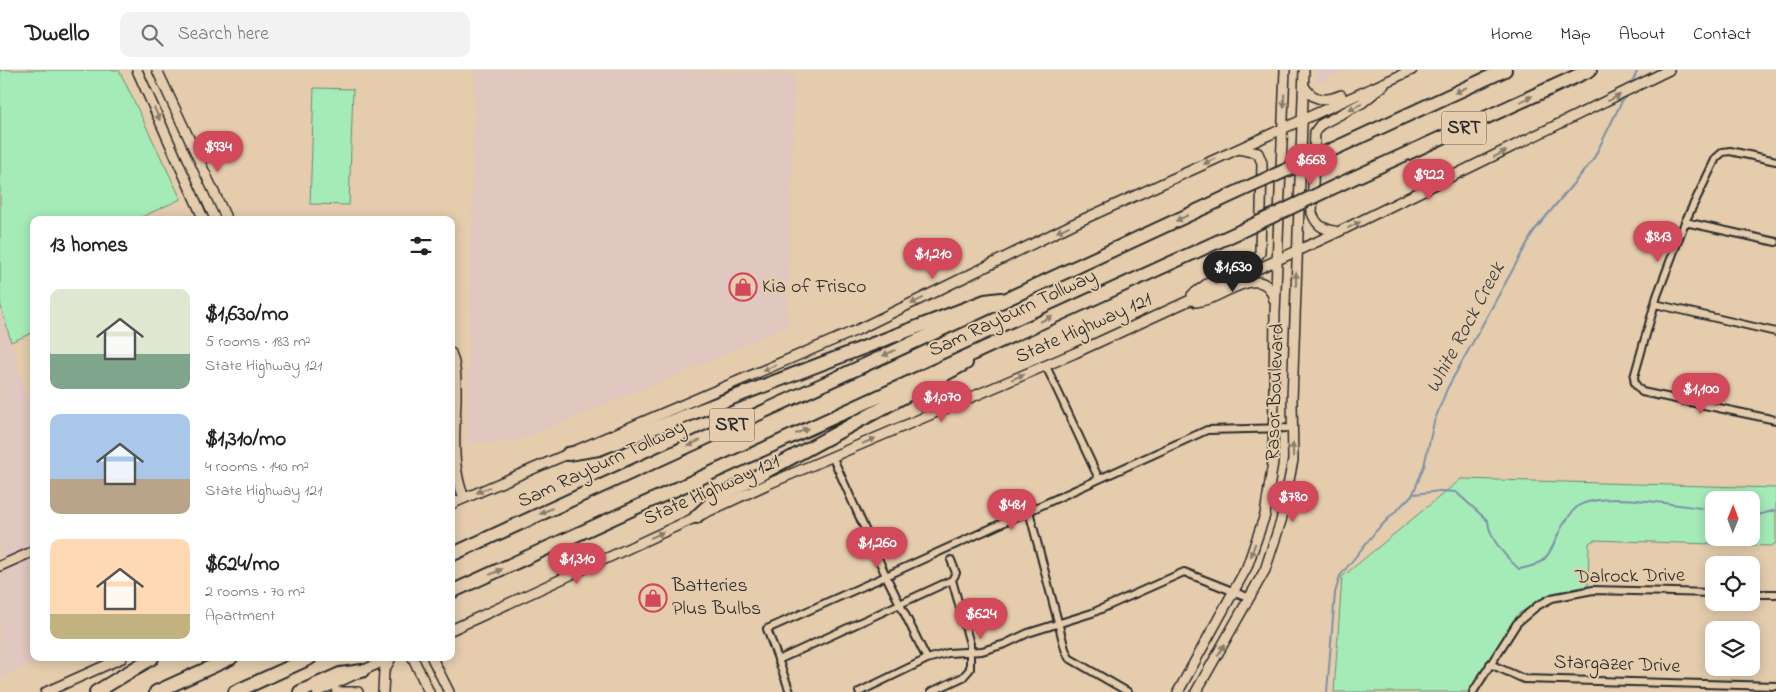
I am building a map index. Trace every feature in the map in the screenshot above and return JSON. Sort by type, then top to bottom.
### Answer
[{"type":"highway","name":"Sam Rayburn Tollway","points":[[455,553],[890,352],[1014,298],[1242,190],[1505,70]]},
{"type":"highway","name":"Sam Rayburn Tollway","points":[[455,590],[1590,70]]},
{"type":"highway","points":[[568,454],[599,449],[985,301],[1014,298]]},
{"type":"highway","points":[[696,517],[714,498],[953,372],[1002,340]]},
{"type":"highway","points":[[96,692],[147,661]]},
{"type":"highway","points":[[156,692],[224,661]]},
{"type":"highway","points":[[235,692],[303,661]]},
{"type":"highway","points":[[300,692],[340,674],[362,671]]},
{"type":"main road","points":[[137,70],[202,216]]},
{"type":"main road","name":"Rasor Boulevard","points":[[1178,692],[1247,567],[1265,515],[1273,462],[1275,310],[1285,70]]},
{"type":"main road","name":"Rasor Boulevard","points":[[1196,692],[1265,570],[1281,521],[1293,460],[1296,251],[1304,70]]},
{"type":"main road","points":[[1304,85],[1310,95],[1316,99],[1333,99],[1365,85],[1412,70]]},
{"type":"main road","points":[[158,71],[225,216]]},
{"type":"main road","name":"State Highway 121","points":[[455,628],[832,456],[1046,366],[1178,306],[1338,232],[1666,72]]},
{"type":"main road","points":[[455,502],[857,330],[1073,224],[1303,120],[1393,77]]},
{"type":"main road","points":[[1338,232],[1323,229],[1316,222],[1312,213],[1315,132],[1320,125],[1330,119],[1362,104],[1393,77]]},
{"type":"main road","points":[[1178,306],[1216,277],[1256,258],[1260,253],[1262,163],[1258,153],[1236,149]]},
{"type":"main road","points":[[1178,306],[1211,298],[1246,282],[1254,282],[1261,283],[1271,291],[1275,310]]},
{"type":"main road","points":[[455,375],[455,422]]},
{"type":"main road","points":[[455,469],[464,498]]},
{"type":"main road","points":[[0,566],[30,553]]},
{"type":"main road","points":[[46,692],[115,661]]},
{"type":"main road","points":[[317,692],[384,661]]},
{"type":"main road","points":[[383,692],[384,671],[389,661]]},
{"type":"main road","points":[[414,661],[429,692]]},
{"type":"main road","points":[[434,661],[448,692]]},
{"type":"main road","points":[[337,692],[358,692]]},
{"type":"street","points":[[1776,161],[1723,152],[1716,158],[1685,222],[1654,304],[1634,377],[1638,388],[1642,392],[1776,420]]},
{"type":"street","points":[[1685,222],[1776,242]]},
{"type":"street","points":[[1654,304],[1776,332]]},
{"type":"street","points":[[1046,366],[1099,479]]},
{"type":"street","points":[[790,692],[767,629],[1207,430],[1292,428]]},
{"type":"street","points":[[832,456],[899,604],[927,659]]},
{"type":"street","points":[[1029,511],[1069,658],[1128,692]]},
{"type":"street","points":[[778,660],[952,580],[956,572],[951,560]]},
{"type":"street","points":[[859,692],[927,659],[948,653],[970,653],[1005,644],[1028,633],[1092,613],[1184,572],[1250,598]]},
{"type":"street","points":[[930,692],[969,674],[970,644],[952,580]]},
{"type":"street","name":"Dalrock Drive","points":[[1473,692],[1517,624],[1537,606],[1552,598],[1593,590],[1705,594]]},
{"type":"street","points":[[1760,594],[1776,594]]},
{"type":"street","name":"Stargazer Drive","points":[[1490,664],[1524,678],[1742,689],[1776,686]]},
{"type":"shaded area","points":[[475,70],[641,70],[795,75],[787,326],[681,373],[511,443],[467,442]]},
{"type":"shaded area","points":[[1317,70],[1347,70],[1318,83],[1316,80]]},
{"type":"shaded area","points":[[0,303],[30,410],[30,661],[40,661],[0,677]]},
{"type":"green space","points":[[0,70],[119,70],[181,199],[144,216],[30,216],[30,334],[11,342],[0,303]]},
{"type":"green space","points":[[314,88],[353,89],[349,205],[310,204]]},
{"type":"green space","points":[[1461,479],[1776,488],[1776,543],[1771,546],[1760,546],[1760,491],[1705,491],[1705,544],[1594,540],[1589,543],[1588,586],[1552,593],[1518,614],[1470,692],[1334,692],[1342,577]]},
{"type":"waterway","name":"White Rock Creek","points":[[1630,86],[1638,70]]},
{"type":"waterway","name":"White Rock Creek","points":[[1327,692],[1335,593],[1340,576],[1376,531],[1413,494],[1424,466],[1434,422],[1447,389],[1534,231],[1593,160],[1625,95]]},
{"type":"waterway","points":[[1414,494],[1440,491],[1456,492],[1488,521],[1495,541],[1519,569],[1531,566],[1546,557],[1551,551],[1562,527],[1573,512],[1578,506],[1590,501],[1606,499],[1644,500],[1705,509]]},
{"type":"waterway","points":[[1760,514],[1776,510]]},
{"type":"place","name":"Kia of Frisco","points":[[743,287]]},
{"type":"place","name":"Batteries Plus Bulbs","points":[[653,598]]}]
